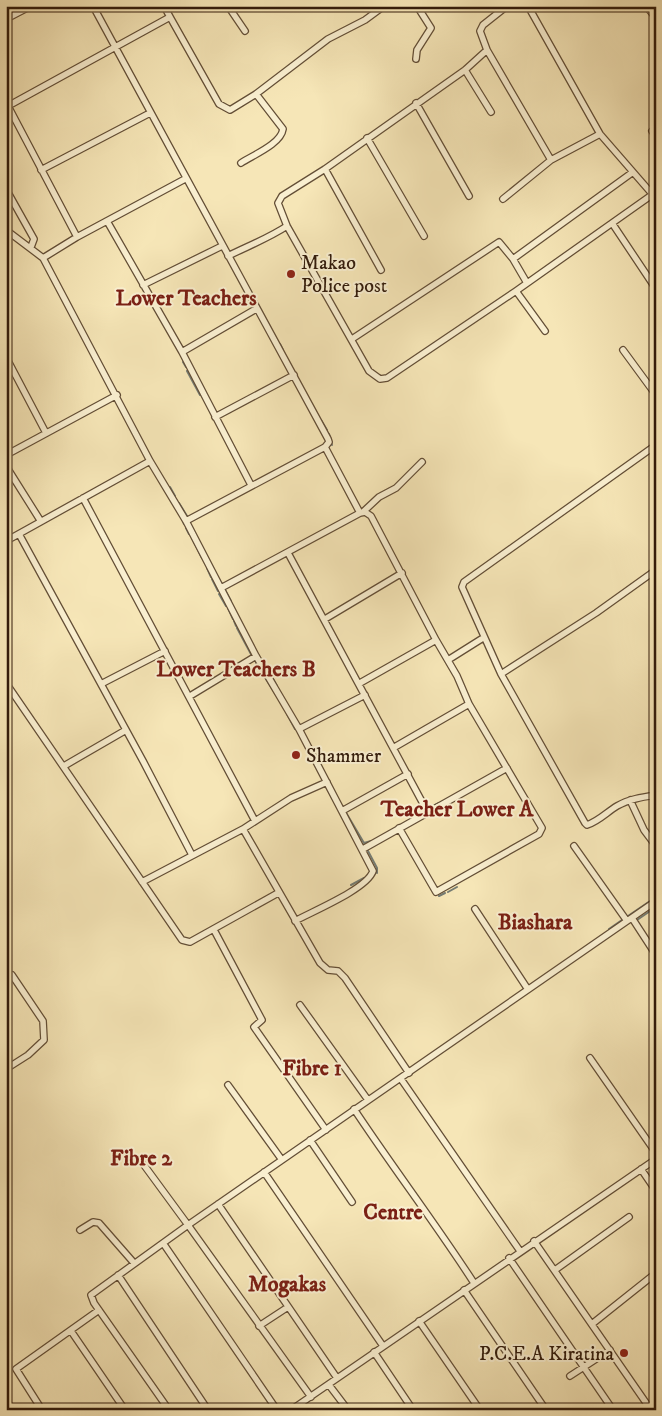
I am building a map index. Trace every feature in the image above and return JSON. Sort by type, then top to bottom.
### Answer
[{"type":"street","points":[[6,19],[31,6]]},
{"type":"street","points":[[93,6],[329,442],[325,447],[186,521]]},
{"type":"street","points":[[164,6],[219,104],[230,110],[256,94],[328,39],[365,20],[384,6]]},
{"type":"street","points":[[228,6],[245,30]]},
{"type":"street","points":[[416,59],[417,50],[431,28],[417,6]]},
{"type":"street","points":[[494,6],[500,10]]},
{"type":"street","points":[[507,6],[483,25],[480,31],[487,50],[551,160]]},
{"type":"street","points":[[487,50],[465,70],[325,169],[282,196],[278,203],[279,210],[369,371],[380,379],[386,378],[516,291],[654,194],[600,134],[528,6]]},
{"type":"street","points":[[646,6],[656,18]]},
{"type":"street","points":[[77,237],[7,104],[170,17]]},
{"type":"street","points":[[465,70],[491,112]]},
{"type":"street","points":[[241,163],[277,140],[283,132],[283,129],[256,94]]},
{"type":"street","points":[[416,103],[469,196]]},
{"type":"street","points":[[41,170],[150,113]]},
{"type":"street","points":[[503,199],[551,160],[600,134]]},
{"type":"street","points":[[368,138],[424,236]]},
{"type":"street","points":[[325,169],[381,270]]},
{"type":"street","points":[[513,258],[633,172]]},
{"type":"street","points":[[43,258],[77,237],[185,179]]},
{"type":"street","points":[[6,189],[34,239],[31,247]]},
{"type":"street","points":[[107,221],[182,352],[251,485]]},
{"type":"street","points":[[612,223],[656,289]]},
{"type":"street","points":[[228,256],[263,238],[272,237],[288,226]]},
{"type":"street","points":[[6,230],[31,247],[43,258],[150,460],[186,521],[256,656],[299,729],[363,848],[373,871],[368,880],[295,921]]},
{"type":"street","points":[[352,339],[499,242],[513,258],[527,283]]},
{"type":"street","points":[[143,285],[222,246]]},
{"type":"street","points":[[516,291],[544,331]]},
{"type":"street","points":[[182,352],[256,309]]},
{"type":"street","points":[[624,350],[656,395]]},
{"type":"street","points":[[6,357],[46,433]]},
{"type":"street","points":[[215,417],[294,375]]},
{"type":"street","points":[[6,455],[117,395]]},
{"type":"street","points":[[656,445],[462,585],[483,638],[501,674],[585,824],[593,823],[618,805],[630,800],[656,795]]},
{"type":"street","points":[[325,447],[362,512],[371,516],[470,704],[542,828],[542,832],[436,892],[433,890],[399,828]]},
{"type":"street","points":[[6,541],[40,520],[150,460]]},
{"type":"street","points":[[220,588],[362,512],[379,497],[396,488],[422,462]]},
{"type":"street","points":[[6,466],[40,520]]},
{"type":"street","points":[[82,498],[190,696],[255,821]]},
{"type":"street","points":[[19,534],[192,855]]},
{"type":"street","points":[[288,553],[360,683],[427,812]]},
{"type":"street","points":[[501,674],[596,613],[656,570]]},
{"type":"street","points":[[325,619],[402,573]]},
{"type":"street","points":[[448,660],[483,638]]},
{"type":"street","points":[[360,683],[436,640]]},
{"type":"street","points":[[101,684],[165,651]]},
{"type":"street","points":[[190,696],[256,656]]},
{"type":"street","points":[[6,683],[184,942],[214,930],[278,893]]},
{"type":"street","points":[[299,729],[365,694]]},
{"type":"street","points":[[393,748],[470,704]]},
{"type":"street","points":[[64,766],[126,730]]},
{"type":"street","points":[[363,848],[507,768]]},
{"type":"street","points":[[342,811],[408,774]]},
{"type":"street","points":[[142,882],[243,829],[291,798],[326,782]]},
{"type":"street","points":[[630,800],[644,830],[656,846]]},
{"type":"street","points":[[243,829],[278,893],[320,963],[328,970],[338,971],[345,978],[409,1073]]},
{"type":"street","points":[[574,846],[656,954]]},
{"type":"street","points":[[169,1410],[99,1310],[91,1294],[310,1140],[401,1079],[527,988],[656,900]]},
{"type":"street","points":[[474,909],[527,988]]},
{"type":"street","points":[[214,930],[262,1020],[254,1027],[326,1130]]},
{"type":"street","points":[[6,1069],[28,1055],[44,1040],[43,1021],[12,975]]},
{"type":"street","points":[[300,1006],[368,1100]]},
{"type":"street","points":[[590,1058],[656,1153]]},
{"type":"street","points":[[401,1079],[520,1251]]},
{"type":"street","points":[[228,1085],[282,1160]]},
{"type":"street","points":[[354,1110],[396,1173],[445,1238],[474,1283]]},
{"type":"street","points":[[310,1140],[352,1202]]},
{"type":"street","points":[[290,1410],[656,1159]]},
{"type":"street","points":[[141,1161],[311,1397]]},
{"type":"street","points":[[641,1169],[656,1191]]},
{"type":"street","points":[[264,1172],[383,1346]]},
{"type":"street","points":[[218,1204],[338,1378]]},
{"type":"street","points":[[555,1270],[629,1217]]},
{"type":"street","points":[[80,1230],[92,1222],[99,1223],[134,1263]]},
{"type":"street","points":[[534,1241],[651,1410]]},
{"type":"street","points":[[162,1243],[278,1410]]},
{"type":"street","points":[[509,1258],[613,1410]]},
{"type":"street","points":[[592,1324],[656,1273]]},
{"type":"street","points":[[118,1275],[208,1410]]},
{"type":"street","points":[[464,1290],[546,1410]]},
{"type":"street","points":[[259,1326],[288,1307]]},
{"type":"street","points":[[42,1410],[16,1369],[99,1310]]},
{"type":"street","points":[[419,1321],[480,1410]]},
{"type":"street","points":[[70,1331],[125,1410]]},
{"type":"street","points":[[570,1376],[610,1350]]},
{"type":"street","points":[[374,1352],[413,1410]]},
{"type":"street","points":[[329,1385],[348,1410]]},
{"type":"waterway","points":[[280,344],[283,350]]},
{"type":"waterway","points":[[183,362],[186,367]]},
{"type":"waterway","points":[[187,371],[200,395]]},
{"type":"waterway","points":[[321,420],[327,430]]},
{"type":"waterway","points":[[329,434],[332,445]]},
{"type":"waterway","points":[[170,487],[175,496]]},
{"type":"waterway","points":[[179,503],[187,516]]},
{"type":"waterway","points":[[182,519],[184,524]]},
{"type":"waterway","points":[[186,528],[189,534]]},
{"type":"waterway","points":[[192,538],[202,558]]},
{"type":"waterway","points":[[207,568],[211,577]]},
{"type":"waterway","points":[[212,579],[218,591]]},
{"type":"waterway","points":[[224,588],[231,601]]},
{"type":"waterway","points":[[219,594],[226,606]]},
{"type":"waterway","points":[[228,608],[233,619]]},
{"type":"waterway","points":[[234,621],[236,626]]},
{"type":"waterway","points":[[237,628],[252,656]]},
{"type":"waterway","points":[[256,663],[276,695]]},
{"type":"waterway","points":[[271,675],[277,686]]},
{"type":"waterway","points":[[287,714],[295,729]]},
{"type":"waterway","points":[[325,785],[335,803]]},
{"type":"waterway","points":[[431,807],[439,803]]},
{"type":"waterway","points":[[345,811],[364,843],[371,841]]},
{"type":"waterway","points":[[368,851],[377,868],[377,873]]},
{"type":"waterway","points":[[351,885],[364,878]]},
{"type":"waterway","points":[[448,892],[457,887]]},
{"type":"waterway","points":[[439,896],[445,893]]},
{"type":"waterway","points":[[628,916],[656,897]]},
{"type":"waterway","points":[[637,920],[656,907]]},
{"type":"waterway","points":[[609,929],[622,920]]},
{"type":"place","name":"Makao Police post","points":[[291,274]]},
{"type":"place","name":"Shammer","points":[[296,755]]},
{"type":"place","name":"P.C.E.A Kiratina","points":[[624,1353]]},
{"type":"district","name":"Lower Teachers","points":[[186,297]]},
{"type":"district","name":"Lower Teachers B","points":[[236,668]]},
{"type":"district","name":"Teacher Lower A","points":[[457,808]]},
{"type":"district","name":"Biashara","points":[[535,921]]},
{"type":"district","name":"Fibre 1","points":[[312,1067]]},
{"type":"district","name":"Fibre 2","points":[[141,1157]]},
{"type":"district","name":"Centre","points":[[393,1211]]},
{"type":"district","name":"Mogakas","points":[[287,1283]]}]
